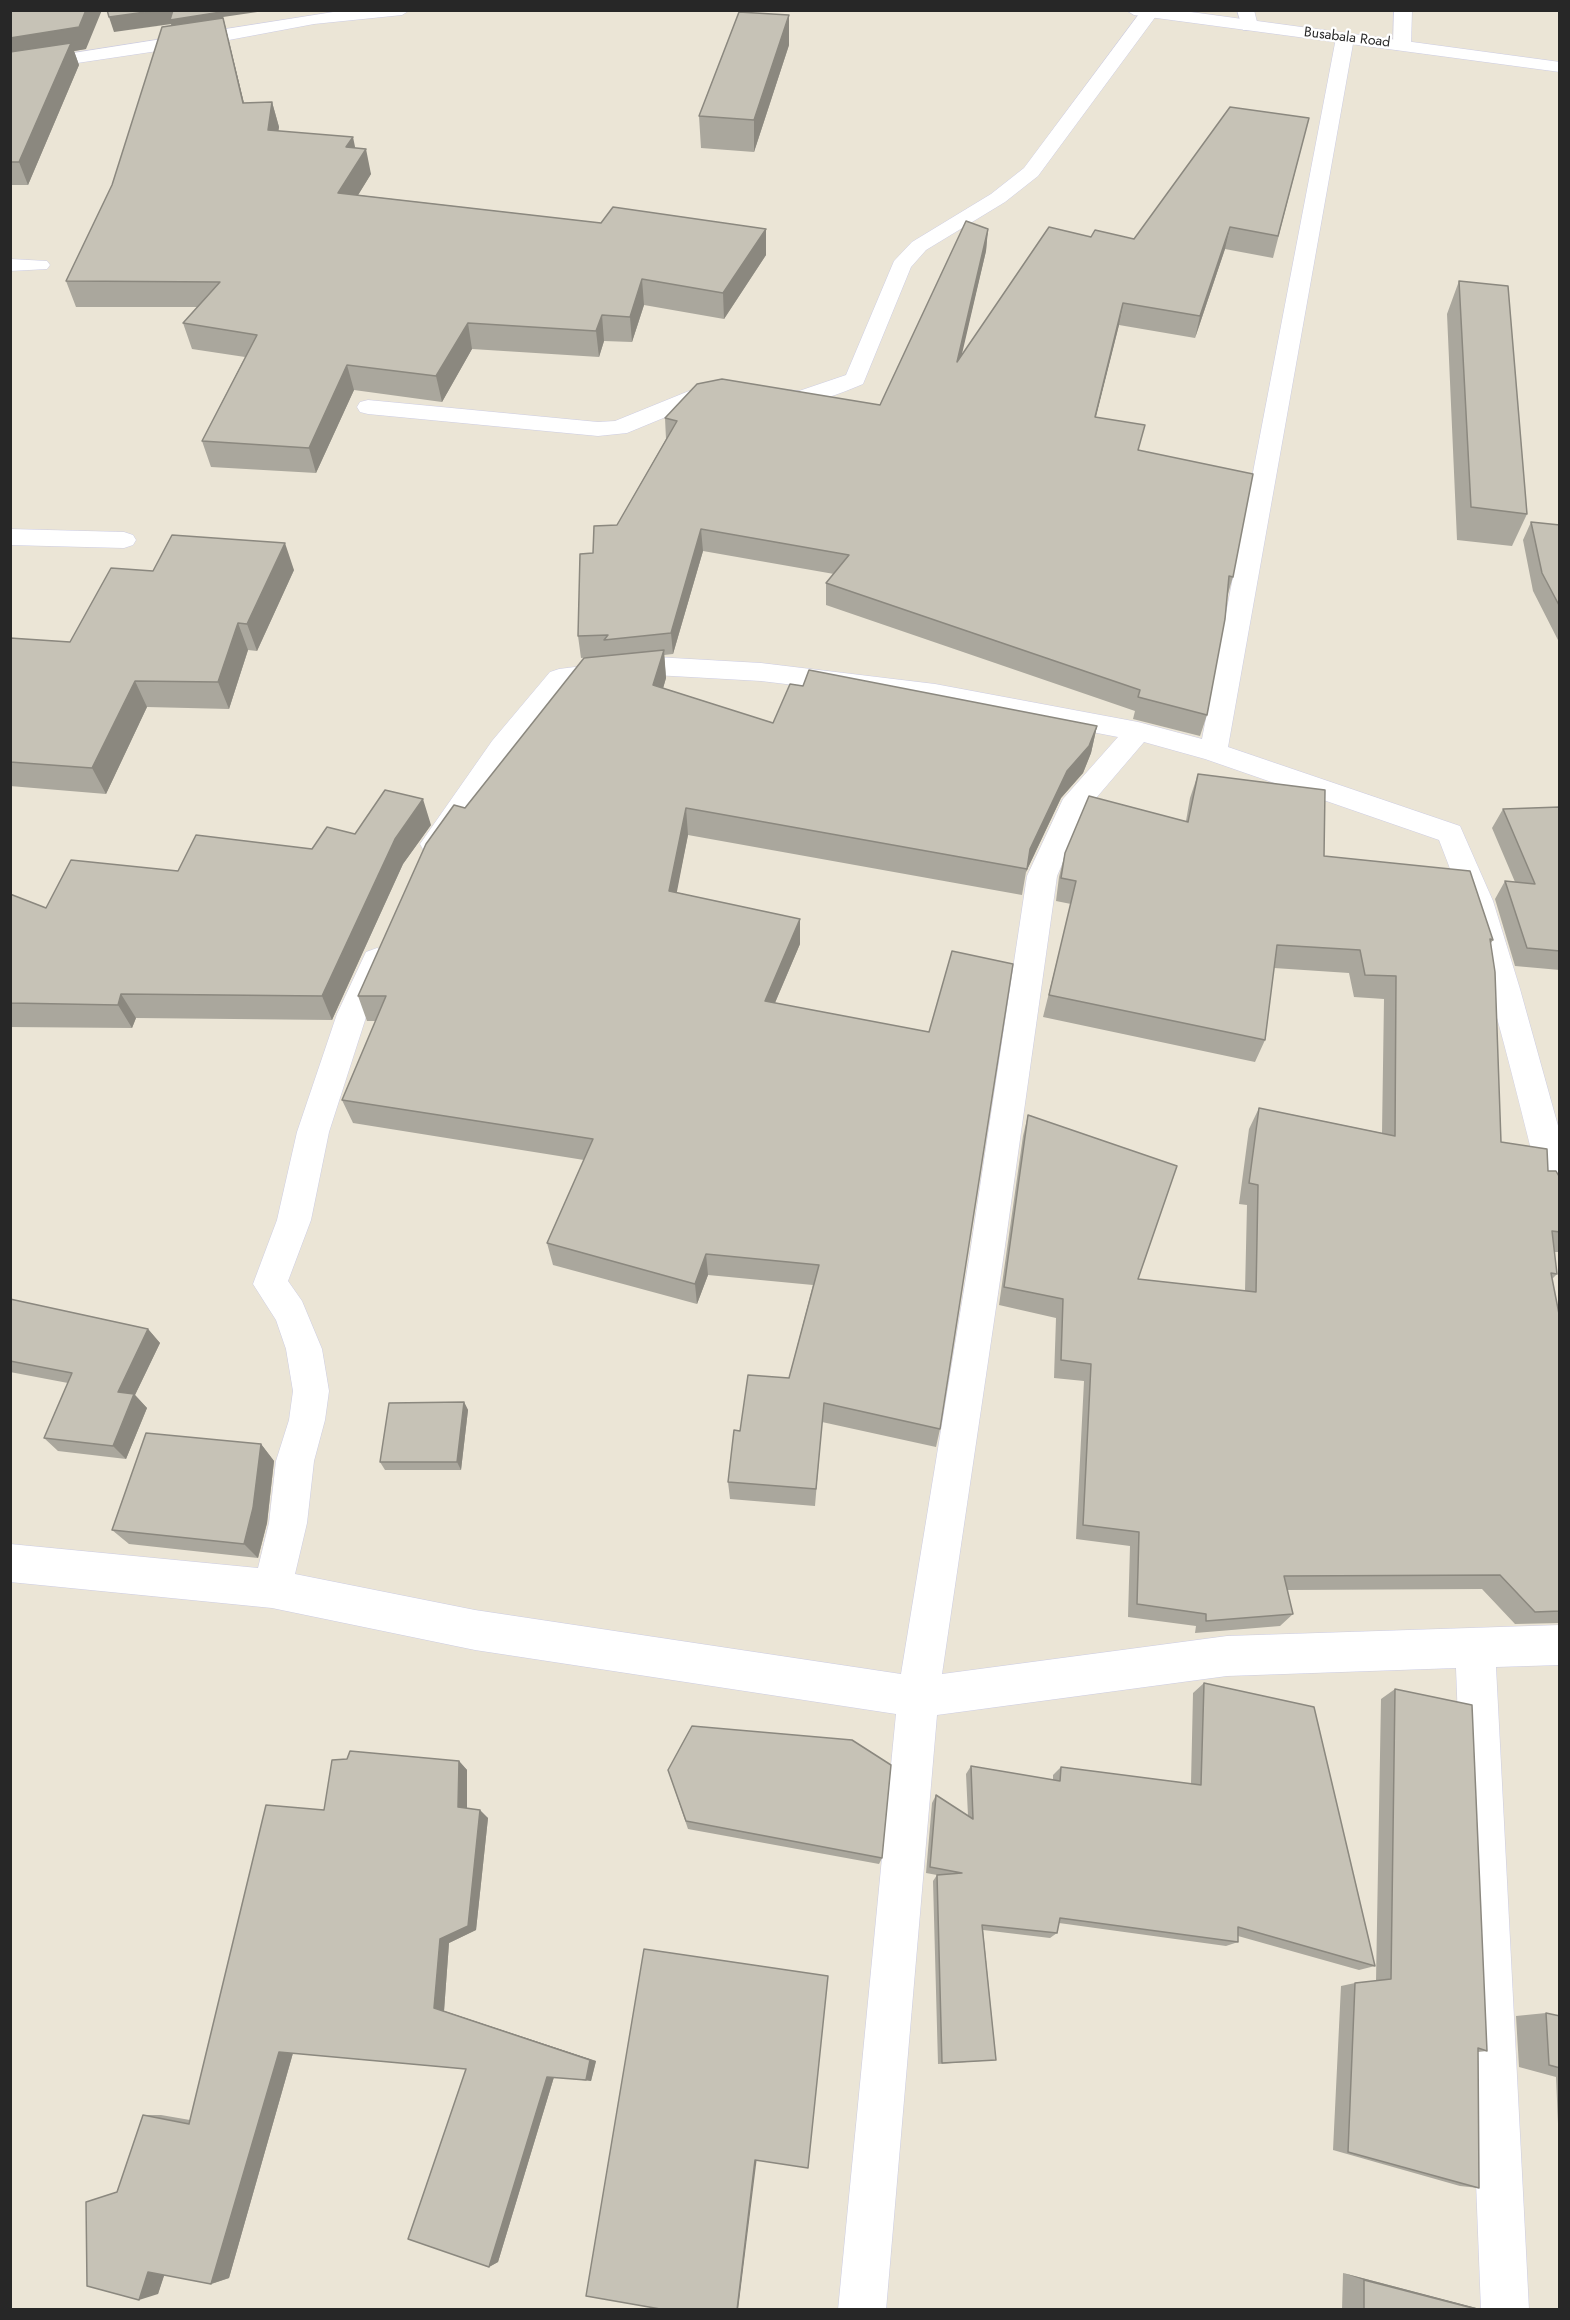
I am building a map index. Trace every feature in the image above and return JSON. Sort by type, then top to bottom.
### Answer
[{"type":"street","points":[[10,68],[218,37],[314,19],[402,10]]},
{"type":"street","points":[[1402,46],[1403,10]]},
{"type":"street","points":[[368,406],[598,429],[618,428],[697,396],[731,390],[800,398],[855,379],[901,265],[919,246],[998,198],[1031,172],[1142,11]]},
{"type":"street","name":"Busabala Road","points":[[1142,11],[1247,18],[1345,38],[1560,67]]},
{"type":"street","points":[[1213,752],[1345,38]]},
{"type":"street","points":[[10,265],[40,265]]},
{"type":"street","points":[[10,537],[124,540]]},
{"type":"street","points":[[419,865],[502,748],[559,678],[654,666],[761,672],[935,693],[1138,731],[1213,752],[1450,833],[1478,901],[1505,989],[1560,1196]]},
{"type":"street","points":[[862,2310],[918,1697],[1042,876],[1073,806],[1138,731]]},
{"type":"street","points":[[272,1589],[288,1523],[295,1461],[308,1420],[311,1391],[304,1350],[290,1312],[270,1284],[294,1220],[313,1132],[352,1014],[386,939]]},
{"type":"street","points":[[10,1563],[272,1589],[476,1630],[918,1697],[1227,1656],[1560,1645]]},
{"type":"street","points":[[1475,1648],[1504,2310]]},
{"type":"building","points":[[10,10],[86,10],[79,27],[10,38]]},
{"type":"building","points":[[107,10],[160,10],[109,17]]},
{"type":"building","points":[[173,10],[221,10],[221,12],[170,20]]},
{"type":"building","points":[[739,12],[789,15],[754,120],[699,116]]},
{"type":"building","points":[[223,18],[243,103],[272,102],[268,130],[353,137],[346,147],[366,149],[338,193],[601,223],[613,207],[766,229],[723,293],[642,279],[630,317],[602,315],[596,331],[468,323],[436,376],[347,365],[309,448],[202,441],[257,335],[183,323],[220,282],[66,281],[112,185],[162,27]]},
{"type":"building","points":[[71,43],[19,162],[10,162],[10,52]]},
{"type":"building","points":[[1230,107],[1309,118],[1278,236],[1230,227],[1200,316],[1123,303],[1095,417],[1145,425],[1138,450],[1253,474],[1233,577],[1229,576],[1225,619],[1207,715],[1138,697],[1140,690],[826,583],[849,555],[701,529],[671,633],[604,640],[608,635],[578,636],[580,554],[593,553],[594,526],[617,525],[677,421],[665,418],[697,384],[722,379],[880,405],[966,221],[988,229],[957,362],[1049,227],[1091,237],[1095,230],[1134,239]]},
{"type":"building","points":[[1459,281],[1508,286],[1527,514],[1471,507]]},
{"type":"building","points":[[1531,522],[1560,525],[1560,607],[1542,573]]},
{"type":"building","points":[[172,535],[285,543],[247,624],[238,623],[218,682],[135,681],[92,768],[10,762],[10,638],[70,642],[111,568],[153,571]]},
{"type":"building","points":[[664,650],[653,685],[773,723],[790,684],[803,686],[809,670],[1097,726],[1089,746],[1067,771],[1030,849],[1027,869],[686,808],[669,891],[800,919],[765,1001],[929,1032],[952,951],[1013,964],[940,1429],[824,1403],[816,1489],[728,1482],[734,1430],[740,1431],[748,1375],[789,1378],[819,1265],[706,1254],[695,1284],[547,1243],[593,1139],[342,1100],[386,996],[358,996],[426,844],[454,805],[465,808],[584,658]]},
{"type":"building","points":[[1198,774],[1325,790],[1324,856],[1470,871],[1493,940],[1490,939],[1495,972],[1501,1142],[1547,1149],[1548,1171],[1556,1171],[1560,1178],[1560,1232],[1552,1231],[1557,1274],[1551,1273],[1560,1319],[1560,1611],[1535,1612],[1500,1575],[1284,1576],[1293,1614],[1206,1621],[1206,1614],[1137,1604],[1139,1532],[1083,1525],[1091,1364],[1061,1360],[1063,1299],[1004,1287],[1028,1115],[1177,1166],[1138,1279],[1256,1292],[1258,1185],[1249,1183],[1259,1108],[1395,1136],[1396,976],[1365,975],[1360,950],[1277,945],[1265,1040],[1049,995],[1076,881],[1061,878],[1065,853],[1089,796],[1188,822]]},
{"type":"building","points":[[385,790],[423,799],[395,839],[322,996],[121,994],[118,1005],[10,1003],[10,894],[46,908],[71,860],[178,871],[196,835],[312,849],[327,827],[355,834]]},
{"type":"building","points":[[1560,807],[1560,951],[1527,948],[1505,881],[1535,884],[1503,809]]},
{"type":"building","points":[[10,1299],[148,1329],[118,1392],[134,1394],[113,1446],[44,1438],[72,1373],[10,1361]]},
{"type":"building","points":[[464,1402],[457,1462],[380,1462],[389,1403]]},
{"type":"building","points":[[146,1433],[261,1444],[253,1508],[244,1544],[112,1530]]},
{"type":"building","points":[[1204,1683],[1314,1707],[1375,1966],[1238,1927],[1238,1942],[1060,1918],[1057,1933],[982,1925],[996,2060],[942,2063],[937,1875],[962,1873],[930,1867],[936,1795],[973,1819],[971,1766],[1060,1781],[1061,1767],[1201,1785]]},
{"type":"building","points":[[1395,1689],[1472,1705],[1487,2051],[1478,2048],[1479,2188],[1348,2152],[1355,1983],[1391,1979]]},
{"type":"building","points":[[692,1726],[852,1740],[891,1765],[882,1858],[686,1821],[668,1770]]},
{"type":"building","points":[[350,1751],[459,1761],[458,1807],[480,1810],[468,1926],[440,1939],[434,2008],[590,2060],[586,2080],[547,2077],[489,2267],[408,2239],[466,2069],[279,2052],[211,2284],[148,2272],[139,2300],[87,2286],[86,2202],[117,2192],[143,2115],[189,2124],[266,1805],[324,1810],[332,1760],[347,1759]]},
{"type":"building","points":[[644,1949],[828,1976],[808,2168],[755,2160],[737,2310],[666,2310],[586,2296]]},
{"type":"building","points":[[1546,2013],[1560,2016],[1560,2068],[1549,2065]]},
{"type":"building","points":[[1364,2280],[1480,2310],[1364,2310]]}]
